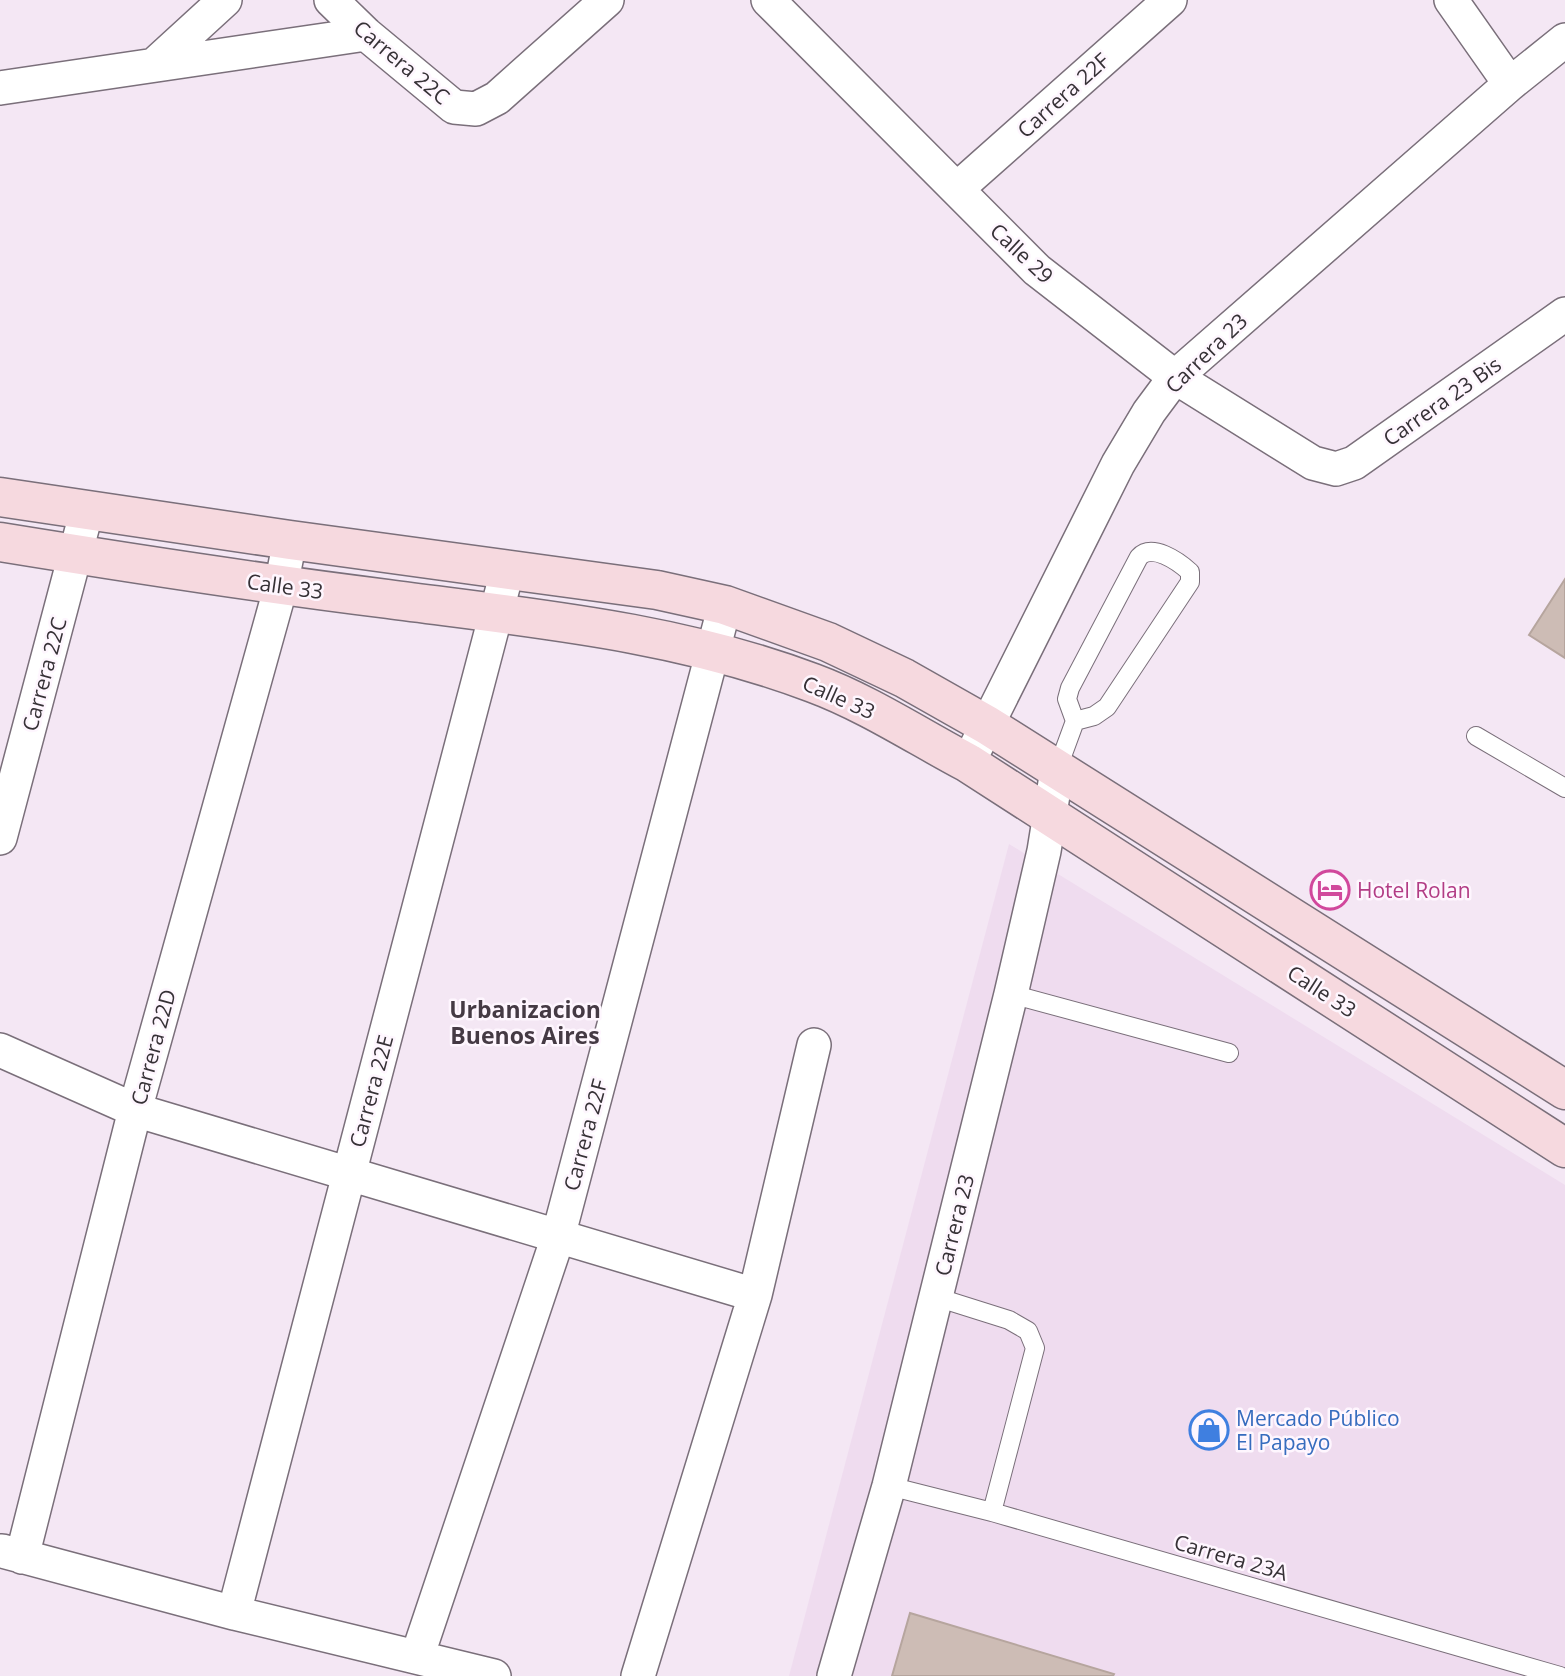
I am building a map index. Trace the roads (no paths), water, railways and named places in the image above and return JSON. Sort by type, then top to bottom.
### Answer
[{"type":"street","points":[[154,65],[225,0]]},
{"type":"street","name":"Carrera 22C","points":[[331,0],[366,34],[454,107],[476,109],[497,97],[607,0]]},
{"type":"street","name":"Calle 29","points":[[768,0],[1037,270],[1175,377],[1313,463]]},
{"type":"street","name":"Carrera 22F","points":[[957,189],[1170,0]]},
{"type":"street","points":[[1451,0],[1510,84]]},
{"type":"street","points":[[0,89],[366,34]]},
{"type":"street","name":"Carrera 23","points":[[968,763],[1118,464],[1149,412],[1175,377],[1510,84],[1565,40]]},
{"type":"street","name":"Carrera 23 Bis","points":[[1313,463],[1336,469],[1354,463],[1565,314]]},
{"type":"street","points":[[0,497],[657,590],[725,605],[828,642],[904,678],[987,725],[1565,1090]]},
{"type":"street","name":"Carrera 22C","points":[[0,838],[87,510]]},
{"type":"street","name":"Carrera 22D","points":[[11,1553],[281,586],[290,540]]},
{"type":"street","name":"Calle 33","points":[[0,542],[281,586],[642,634],[713,650],[814,683],[968,763],[1565,1148]]},
{"type":"street","name":"Carrera 22E","points":[[234,1613],[508,568]]},
{"type":"street","name":"Carrera 22F","points":[[417,1657],[558,1237],[725,605]]},
{"type":"street","name":"Carrera 23","points":[[834,1676],[889,1486],[936,1297],[1010,995],[1051,815],[1057,770]]},
{"type":"street","points":[[638,1676],[755,1295],[814,1045]]},
{"type":"street","points":[[0,1050],[135,1110],[755,1295]]},
{"type":"street","points":[[11,1553],[234,1613],[495,1676]]},
{"type":"lane","points":[[1057,770],[1076,721],[1067,699],[1070,688],[1139,557],[1144,551],[1152,550],[1183,565],[1190,572],[1190,582],[1107,707],[1094,716],[1076,721]]},
{"type":"lane","points":[[1476,736],[1565,788]]},
{"type":"lane","points":[[1010,995],[1229,1053]]},
{"type":"lane","points":[[936,1297],[1009,1320],[1028,1331],[1035,1349],[992,1512]]},
{"type":"lane","name":"Carrera 23A","points":[[889,1486],[992,1512],[1560,1676]]},
{"type":"place","name":"Hotel Rolan","points":[[1330,890]]},
{"type":"place","name":"Mercado Público El Papayo","points":[[1209,1430]]},
{"type":"district","name":"Urbanizacion Buenos Aires","points":[[525,1022]]}]
